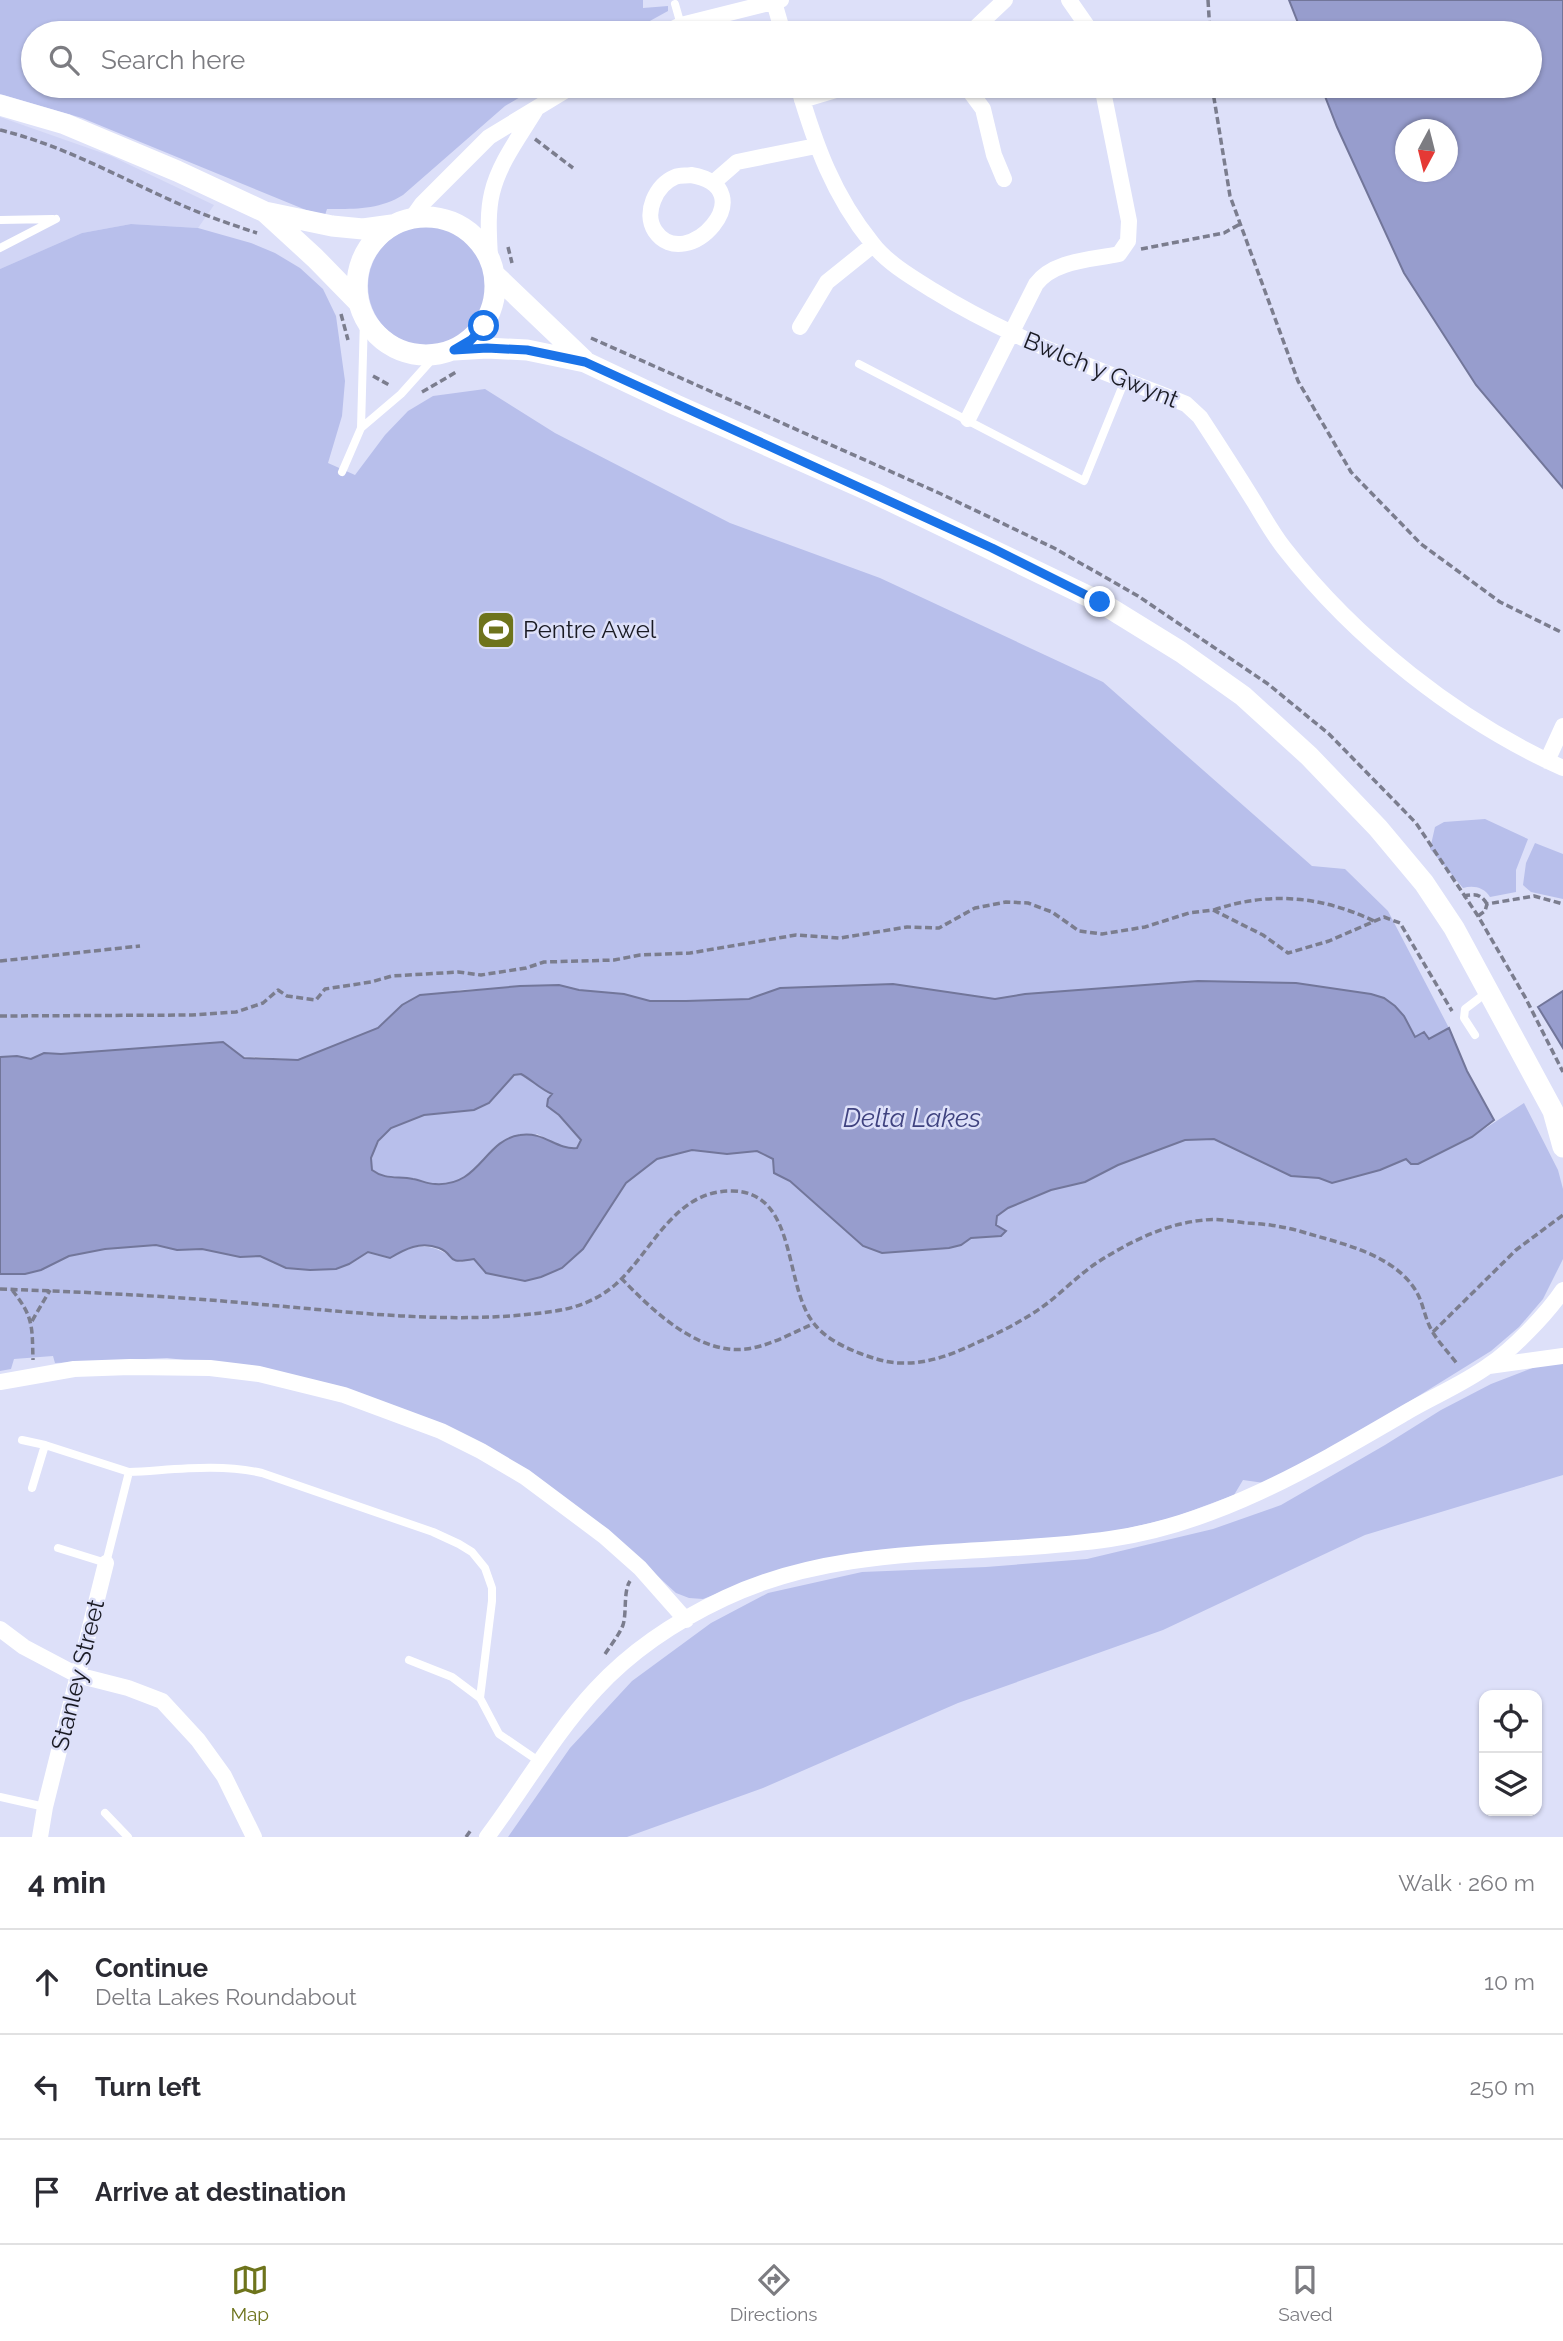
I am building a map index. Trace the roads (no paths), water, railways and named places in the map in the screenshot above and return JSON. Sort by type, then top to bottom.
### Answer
[{"type":"main road","points":[[0,105],[65,124],[265,212],[332,226],[363,229],[392,225],[412,218],[434,217],[455,222],[482,243],[493,267],[585,362]]},
{"type":"main road","points":[[265,212],[315,258],[353,309],[384,342],[398,350],[416,355],[451,358],[487,348],[527,350],[585,362],[992,548],[1100,602],[1181,652],[1243,696],[1309,756],[1378,828],[1424,883],[1454,928],[1558,1117],[1563,1147]]},
{"type":"main road","points":[[353,309],[363,256],[375,239],[392,225]]},
{"type":"main road","points":[[451,358],[484,326],[494,301],[493,267]]},
{"type":"street","points":[[983,21],[1005,0]]},
{"type":"street","points":[[1069,0],[1084,21]]},
{"type":"street","points":[[697,21],[778,1],[781,21]]},
{"type":"street","points":[[412,218],[422,204],[489,137],[553,98]]},
{"type":"street","name":"Bwlch y Gwynt","points":[[802,98],[816,146],[846,208],[873,245],[911,277],[1012,334],[1071,360],[1186,404],[1200,417],[1283,547],[1332,602],[1385,652],[1441,698],[1492,731],[1563,768]]},
{"type":"street","points":[[975,98],[983,109],[994,155],[1004,179]]},
{"type":"street","points":[[968,419],[1043,275],[1053,268],[1119,254],[1128,241],[1129,221],[1104,98]]},
{"type":"street","points":[[493,267],[488,226],[492,192],[501,168],[536,108]]},
{"type":"street","points":[[714,182],[737,162],[816,146]]},
{"type":"street","points":[[691,175],[714,182],[720,189],[722,207],[712,229],[695,241],[686,243],[672,242],[658,235],[650,218],[651,208],[656,194],[664,185],[676,177],[691,175]]},
{"type":"street","points":[[800,327],[827,282],[873,245]]},
{"type":"street","points":[[1547,761],[1563,726]]},
{"type":"street","points":[[487,1837],[571,1718],[597,1688],[662,1634],[723,1599],[763,1582],[837,1563],[914,1554],[1028,1549],[1114,1539],[1171,1525],[1219,1509],[1274,1485],[1489,1366],[1550,1310],[1563,1290]]},
{"type":"street","points":[[1489,1366],[1563,1356]]},
{"type":"street","points":[[0,1382],[74,1370],[131,1367],[210,1368],[260,1374],[318,1387],[417,1422],[481,1451],[566,1506],[604,1536],[640,1568],[685,1620]]},
{"type":"street","name":"Stanley Street","points":[[40,1837],[45,1807],[106,1563]]},
{"type":"street","points":[[0,1629],[24,1647],[77,1675],[128,1688],[162,1701],[198,1741],[224,1776],[254,1837]]},
{"type":"lane","points":[[675,5],[680,21]]},
{"type":"lane","points":[[0,220],[56,219],[0,248]]},
{"type":"lane","points":[[342,472],[361,428],[364,376],[353,309]]},
{"type":"lane","points":[[361,428],[401,394],[451,358]]},
{"type":"lane","points":[[859,364],[1084,481],[1125,380]]},
{"type":"lane","points":[[1475,1035],[1464,1018],[1465,1009],[1494,1000]]},
{"type":"lane","points":[[23,1440],[129,1472],[213,1468],[251,1471],[433,1532],[472,1552],[485,1568],[492,1588],[480,1698]]},
{"type":"lane","points":[[32,1488],[45,1445]]},
{"type":"lane","points":[[58,1548],[106,1563],[129,1472]]},
{"type":"lane","points":[[409,1660],[452,1677],[480,1698],[499,1734],[540,1762]]},
{"type":"lane","points":[[0,1797],[45,1807]]},
{"type":"lane","points":[[106,1812],[128,1837]]},
{"type":"water","points":[[1289,0],[1563,0],[1563,488],[1476,385],[1404,273],[1326,98],[1542,98],[1542,21],[1297,21]]},
{"type":"water","name":"Delta Lakes","points":[[1198,981],[1296,983],[1371,994],[1384,998],[1395,1006],[1404,1016],[1415,1037],[1424,1032],[1429,1039],[1449,1028],[1467,1071],[1494,1120],[1472,1137],[1418,1164],[1411,1164],[1406,1159],[1380,1170],[1332,1183],[1319,1178],[1291,1176],[1214,1139],[1185,1140],[1118,1165],[1085,1182],[1051,1190],[1008,1208],[997,1216],[996,1225],[1006,1231],[1001,1236],[971,1238],[961,1245],[949,1248],[882,1253],[863,1246],[790,1181],[774,1173],[773,1159],[757,1151],[727,1154],[692,1150],[657,1159],[626,1183],[583,1249],[562,1268],[525,1281],[486,1273],[474,1259],[454,1260],[439,1248],[425,1245],[407,1249],[390,1258],[368,1252],[336,1269],[310,1270],[286,1268],[260,1256],[240,1257],[202,1249],[177,1250],[156,1245],[105,1249],[69,1256],[41,1270],[25,1274],[0,1274],[0,1057],[31,1059],[44,1053],[223,1042],[244,1058],[298,1060],[378,1028],[402,1005],[420,995],[520,986],[559,985],[579,990],[624,994],[650,1001],[749,999],[780,988],[893,984],[995,999],[1025,994]],"holes":[[[521,1074],[552,1094],[547,1106],[559,1115],[581,1140],[577,1148],[528,1134],[520,1135],[498,1145],[472,1171],[450,1183],[432,1184],[387,1176],[372,1170],[371,1158],[378,1141],[391,1128],[424,1115],[474,1110],[489,1103],[514,1075]]]},
{"type":"water","points":[[1563,991],[1563,1048],[1538,1007]]},
{"type":"place","name":"Pentre Awel","points":[[496,630]]}]
